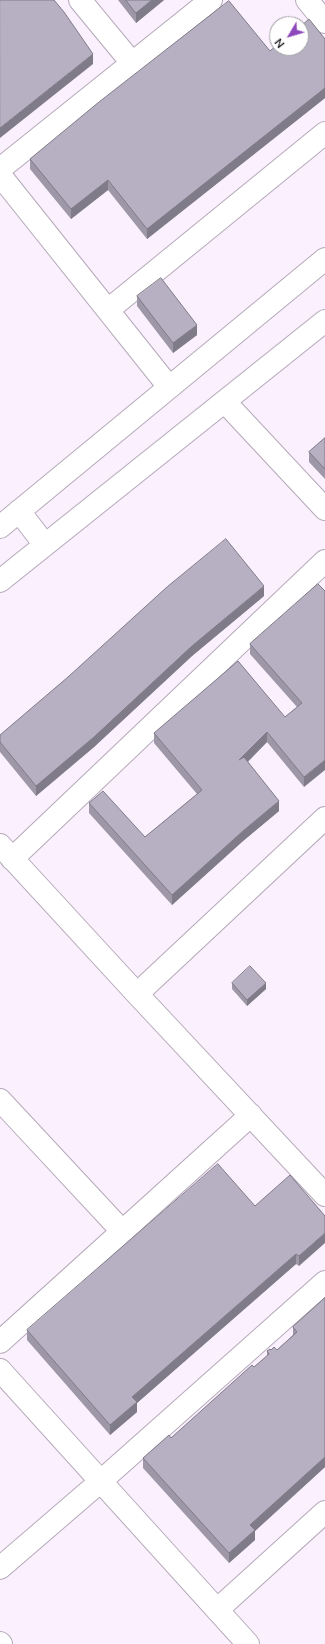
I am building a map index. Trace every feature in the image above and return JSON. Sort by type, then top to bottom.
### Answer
[{"type":"street","points":[[80,0],[132,63]]},
{"type":"street","points":[[0,169],[210,0]]},
{"type":"street","points":[[307,0],[325,22]]},
{"type":"street","points":[[108,310],[325,133]]},
{"type":"street","points":[[0,175],[169,387]]},
{"type":"street","points":[[0,527],[325,259]]},
{"type":"street","points":[[0,581],[325,321]]},
{"type":"street","points":[[225,402],[325,509]]},
{"type":"street","points":[[19,511],[45,545]]},
{"type":"street","points":[[325,561],[6,852],[325,1195]]},
{"type":"street","points":[[137,994],[322,827]]},
{"type":"street","points":[[0,1100],[122,1231]]},
{"type":"street","points":[[0,1342],[251,1115]]},
{"type":"street","points":[[0,1568],[101,1482],[325,1282]]},
{"type":"street","points":[[0,1370],[248,1644]]},
{"type":"street","points":[[217,1610],[325,1512]]},
{"type":"building","points":[[0,0],[54,0],[93,54],[0,128]]},
{"type":"building","points":[[126,0],[152,0],[136,13]]},
{"type":"building","points":[[229,1],[269,50],[269,56],[309,56],[309,19],[325,39],[325,88],[147,229],[108,180],[71,209],[30,159],[99,102]]},
{"type":"building","points":[[161,278],[197,325],[173,343],[137,296]]},
{"type":"building","points":[[325,438],[325,469],[309,452]]},
{"type":"building","points":[[226,539],[264,586],[192,646],[94,737],[36,786],[0,742],[0,735],[68,677],[167,587]]},
{"type":"building","points":[[318,584],[325,591],[325,760],[304,777],[267,732],[239,760],[244,757],[279,801],[243,831],[172,895],[89,803],[103,791],[145,837],[202,790],[154,733],[238,661],[285,717],[302,703],[250,644]]},
{"type":"building","points":[[250,966],[266,983],[247,1000],[232,983]]},
{"type":"building","points":[[218,1164],[255,1206],[290,1175],[325,1216],[325,1233],[299,1256],[296,1254],[132,1397],[137,1402],[110,1425],[27,1330]]},
{"type":"building","points":[[325,1298],[325,1457],[250,1525],[255,1530],[229,1553],[143,1458],[169,1435],[171,1438],[252,1365],[254,1367],[269,1354],[267,1351],[274,1347],[277,1350],[297,1332],[293,1327]]}]
